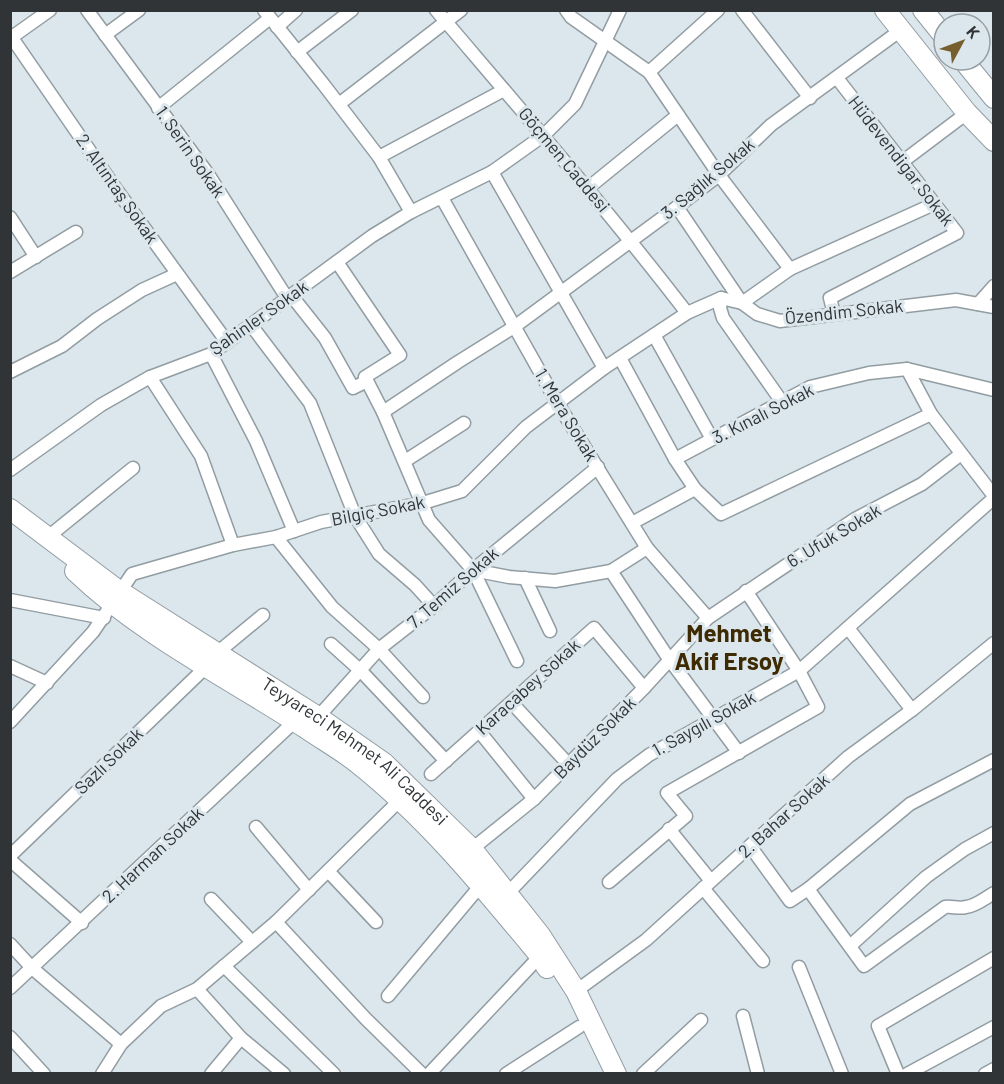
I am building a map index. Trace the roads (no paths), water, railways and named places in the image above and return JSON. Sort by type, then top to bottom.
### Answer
[{"type":"main road","points":[[885,10],[967,113],[993,141]]},
{"type":"main road","points":[[972,72],[993,98]]},
{"type":"main road","name":"Teyyareci Mehmet Ali Caddesi","points":[[10,509],[48,537],[112,604]]},
{"type":"main road","name":"Teyyareci Mehmet Ali Caddesi","points":[[10,509],[112,604],[131,618],[318,717],[384,763],[472,849],[540,935],[576,991],[616,1074]]},
{"type":"main road","name":"Teyyareci Mehmet Ali Caddesi","points":[[212,660],[295,721],[355,761],[439,837],[540,956],[564,995],[601,1074]]},
{"type":"street","points":[[11,36],[50,10]]},
{"type":"street","name":"1. Serin Sokak","points":[[87,10],[208,174],[289,297],[325,338],[353,388],[366,379]]},
{"type":"street","points":[[105,36],[139,10]]},
{"type":"street","points":[[158,108],[270,18],[296,10]]},
{"type":"street","points":[[297,52],[352,10]]},
{"type":"street","name":"Göçmen Caddesi","points":[[436,10],[588,188],[687,313]]},
{"type":"street","points":[[339,104],[461,10]]},
{"type":"street","points":[[566,10],[571,16],[649,72],[719,175],[790,269]]},
{"type":"street","name":"Şahinler Sokak","points":[[10,470],[101,405],[150,377],[212,354],[372,236],[411,212],[492,172],[544,135],[575,104],[620,10]]},
{"type":"street","points":[[649,72],[718,10]]},
{"type":"street","points":[[742,10],[810,98]]},
{"type":"street","points":[[270,18],[379,157],[411,212]]},
{"type":"street","name":"3. Sağlık Sokak","points":[[383,412],[514,327],[562,292],[719,175],[771,126],[901,30]]},
{"type":"street","name":"2. Altıntaş Sokak","points":[[11,36],[116,189],[227,342]]},
{"type":"street","name":"Hüdevendigar Sokak","points":[[834,314],[830,298],[957,233],[837,78]]},
{"type":"street","points":[[379,157],[504,90]]},
{"type":"street","points":[[902,162],[967,113]]},
{"type":"street","points":[[588,188],[678,115]]},
{"type":"street","points":[[492,172],[604,368]]},
{"type":"street","name":"1. Mera Sokak","points":[[442,198],[558,404],[632,523],[648,548],[708,618]]},
{"type":"street","points":[[782,402],[723,318],[720,308],[721,298],[742,303],[790,269],[934,204]]},
{"type":"street","name":"Özendim Sokak","points":[[677,207],[742,303],[757,314],[780,321],[956,300],[993,308]]},
{"type":"street","points":[[10,217],[36,257]]},
{"type":"street","points":[[10,272],[76,232]]},
{"type":"street","points":[[337,262],[400,356],[366,379],[405,461],[429,520],[473,570],[517,661]]},
{"type":"street","points":[[10,372],[62,346],[142,290],[177,274]]},
{"type":"street","points":[[978,304],[993,286]]},
{"type":"street","name":"Bilgiç Sokak","points":[[10,722],[47,683],[112,604],[132,574],[233,545],[276,537],[321,522],[423,502],[462,491],[526,427],[604,368],[687,313],[721,298]]},
{"type":"street","points":[[251,325],[310,403],[355,516],[379,554],[415,585],[434,606]]},
{"type":"street","points":[[654,335],[712,439]]},
{"type":"street","points":[[212,354],[256,441],[294,531]]},
{"type":"street","points":[[620,358],[675,459],[695,489],[722,514],[931,414]]},
{"type":"street","points":[[907,369],[931,414],[993,497]]},
{"type":"street","name":"3. Kınalı Sokak","points":[[675,459],[810,387],[869,373],[907,369],[993,390]]},
{"type":"street","points":[[150,377],[201,456],[233,545]]},
{"type":"street","points":[[405,461],[464,423]]},
{"type":"street","name":"6. Ufuk Sokak","points":[[708,618],[855,519],[884,506],[922,484],[961,454]]},
{"type":"street","name":"7. Temiz Sokak","points":[[318,717],[379,649],[434,606],[473,570],[598,467]]},
{"type":"street","points":[[48,537],[133,468]]},
{"type":"street","points":[[632,523],[695,489]]},
{"type":"street","name":"1. Saygılı Sokak","points":[[508,893],[617,779],[649,755],[799,671],[993,497]]},
{"type":"street","points":[[276,537],[332,607],[379,649],[423,697]]},
{"type":"street","points":[[473,570],[555,581],[611,571],[648,548]]},
{"type":"street","points":[[611,571],[669,659],[739,753]]},
{"type":"street","points":[[525,578],[550,630]]},
{"type":"street","points":[[609,882],[686,816],[666,793],[818,707],[799,671],[746,591]]},
{"type":"street","points":[[10,600],[112,604]]},
{"type":"street","name":"Sazlı Sokak","points":[[10,858],[212,660],[263,615]]},
{"type":"street","name":"Baydüz Sokak","points":[[472,849],[534,799],[569,765],[708,618]]},
{"type":"street","name":"Karacabey Sokak","points":[[431,774],[594,628],[644,688]]},
{"type":"street","points":[[848,628],[912,710]]},
{"type":"street","name":"2. Bahar Sokak","points":[[576,991],[646,940],[848,758],[912,710],[993,643]]},
{"type":"street","points":[[331,644],[361,671],[446,761]]},
{"type":"street","points":[[10,666],[47,683]]},
{"type":"street","points":[[512,703],[569,765]]},
{"type":"street","name":"2. Harman Sokak","points":[[10,988],[295,721]]},
{"type":"street","points":[[479,731],[534,799]]},
{"type":"street","points":[[750,846],[790,901],[808,889],[910,804],[993,760]]},
{"type":"street","points":[[102,1074],[122,1044],[161,1006],[197,989],[276,922],[400,800]]},
{"type":"street","points":[[256,827],[309,890]]},
{"type":"street","points":[[669,829],[763,961]]},
{"type":"street","points":[[849,946],[926,877],[965,849],[993,833]]},
{"type":"street","points":[[10,858],[81,923]]},
{"type":"street","points":[[328,872],[376,922]]},
{"type":"street","points":[[388,996],[481,885]]},
{"type":"street","points":[[808,889],[864,966],[945,907],[963,908],[993,893]]},
{"type":"street","points":[[211,899],[252,942]]},
{"type":"street","points":[[276,922],[366,1019],[422,1074]]},
{"type":"street","points":[[10,944],[32,968],[122,1044]]},
{"type":"street","points":[[429,1074],[540,956]]},
{"type":"street","points":[[898,1074],[878,1026],[993,958]]},
{"type":"street","points":[[224,966],[334,1074]]},
{"type":"street","points":[[799,967],[842,1074]]},
{"type":"street","points":[[197,989],[241,1038],[275,1071]]},
{"type":"street","points":[[743,1016],[758,1074]]},
{"type":"street","points":[[643,1074],[701,1020]]},
{"type":"street","points":[[506,1074],[579,1027]]},
{"type":"street","points":[[908,1074],[993,1028]]},
{"type":"street","points":[[10,1037],[44,1074]]},
{"type":"street","points":[[211,1074],[241,1038]]},
{"type":"street","points":[[985,1074],[993,1069]]},
{"type":"district","name":"Mehmet Akif Ersoy","points":[[729,648]]}]
